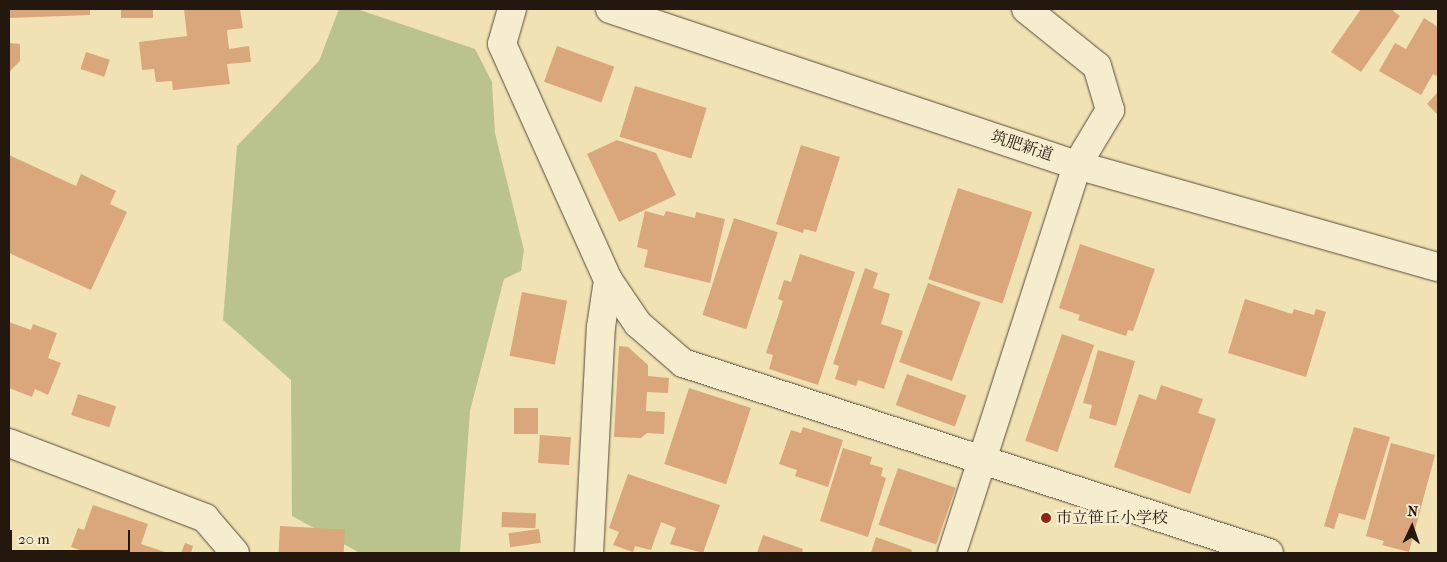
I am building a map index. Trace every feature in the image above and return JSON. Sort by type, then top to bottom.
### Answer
[{"type":"street","points":[[512,9],[502,44],[608,280],[638,324],[684,363],[1269,553]]},
{"type":"street","name":"筑肥新道","points":[[610,9],[1077,165],[1438,267]]},
{"type":"street","points":[[952,553],[1077,165],[1110,110],[1097,66],[1026,9]]},
{"type":"street","points":[[590,553],[601,327],[608,280]]},
{"type":"street","points":[[9,443],[205,518],[235,553]]},
{"type":"green space","points":[[339,9],[357,9],[475,49],[492,82],[495,133],[524,250],[521,271],[504,279],[470,411],[460,553],[360,553],[292,516],[291,380],[223,320],[237,146],[319,61]]},
{"type":"building","points":[[9,9],[90,9],[90,15],[9,18]]},
{"type":"building","points":[[121,9],[153,9],[153,18],[121,18]]},
{"type":"building","points":[[184,9],[240,9],[243,28],[227,30],[229,49],[249,46],[251,62],[227,64],[230,84],[173,90],[172,81],[156,82],[154,69],[142,70],[139,42],[187,36]]},
{"type":"building","points":[[1361,9],[1395,9],[1393,11],[1400,16],[1361,72],[1331,52]]},
{"type":"building","points":[[1424,18],[1438,27],[1438,72],[1436,76],[1433,74],[1421,95],[1379,71],[1395,43],[1406,49]]},
{"type":"building","points":[[9,43],[20,44],[20,61],[9,72]]},
{"type":"building","points":[[557,46],[614,67],[601,103],[544,82]]},
{"type":"building","points":[[86,52],[110,60],[104,77],[80,69]]},
{"type":"building","points":[[635,86],[707,108],[691,159],[620,137]]},
{"type":"building","points":[[1438,92],[1438,115],[1427,104]]},
{"type":"building","points":[[617,140],[656,153],[676,195],[619,222],[587,154]]},
{"type":"building","points":[[801,145],[840,157],[816,232],[804,229],[803,233],[776,224]]},
{"type":"building","points":[[9,155],[76,186],[81,174],[116,191],[110,204],[127,212],[91,290],[9,253]]},
{"type":"building","points":[[958,188],[1032,212],[1003,303],[928,279]]},
{"type":"building","points":[[645,211],[664,216],[666,211],[695,218],[696,212],[725,219],[710,283],[644,267],[648,250],[637,247]]},
{"type":"building","points":[[734,218],[778,232],[746,329],[702,315]]},
{"type":"building","points":[[1080,244],[1155,269],[1133,331],[1128,330],[1126,336],[1078,320],[1080,315],[1059,308]]},
{"type":"building","points":[[800,254],[855,272],[818,385],[769,369],[773,355],[766,353],[783,301],[778,299],[784,280],[791,282]]},
{"type":"building","points":[[865,268],[878,273],[873,288],[890,294],[881,324],[903,331],[884,389],[858,380],[856,386],[835,379],[839,366],[833,364]]},
{"type":"building","points":[[928,283],[981,302],[952,381],[899,362]]},
{"type":"building","points":[[522,292],[567,301],[555,365],[510,356]]},
{"type":"building","points":[[1245,299],[1292,314],[1294,309],[1314,315],[1316,309],[1326,312],[1306,377],[1228,353]]},
{"type":"building","points":[[9,322],[31,330],[33,324],[57,333],[48,358],[61,363],[48,395],[35,389],[32,397],[9,388]]},
{"type":"building","points":[[1062,334],[1094,345],[1057,452],[1025,441]]},
{"type":"building","points":[[619,346],[628,347],[648,365],[648,376],[669,378],[668,393],[647,392],[646,411],[665,412],[664,434],[647,433],[641,438],[614,437]]},
{"type":"building","points":[[1098,350],[1135,361],[1116,426],[1089,418],[1092,405],[1083,403]]},
{"type":"building","points":[[907,374],[966,396],[955,427],[896,405]]},
{"type":"building","points":[[1161,385],[1203,399],[1198,413],[1216,419],[1190,494],[1114,467],[1139,394],[1156,400]]},
{"type":"building","points":[[689,388],[751,408],[726,484],[664,464]]},
{"type":"building","points":[[78,394],[116,406],[109,427],[71,415]]},
{"type":"building","points":[[514,408],[538,408],[538,434],[514,434]]},
{"type":"building","points":[[803,427],[843,440],[828,487],[795,476],[797,470],[779,464],[791,430],[801,433]]},
{"type":"building","points":[[1354,427],[1390,437],[1365,520],[1339,513],[1334,529],[1324,526]]},
{"type":"building","points":[[540,435],[571,437],[569,465],[538,463]]},
{"type":"building","points":[[1391,443],[1435,455],[1409,552],[1382,545],[1384,541],[1366,536]]},
{"type":"building","points":[[843,448],[872,457],[870,464],[883,468],[881,476],[886,478],[868,537],[820,521]]},
{"type":"building","points":[[898,468],[956,488],[936,545],[878,525]]},
{"type":"building","points":[[628,474],[720,505],[703,553],[670,544],[676,528],[661,522],[651,550],[635,546],[633,552],[613,545],[619,532],[609,528]]},
{"type":"building","points":[[93,505],[148,524],[141,544],[168,553],[79,553],[80,550],[71,547],[78,528],[84,530]]},
{"type":"building","points":[[502,512],[536,513],[535,528],[501,527]]},
{"type":"building","points":[[280,526],[345,529],[344,553],[279,553]]},
{"type":"building","points":[[539,529],[541,543],[510,547],[508,533]]},
{"type":"building","points":[[763,535],[803,549],[802,553],[757,553]]},
{"type":"building","points":[[876,537],[912,550],[911,553],[871,553]]},
{"type":"building","points":[[185,543],[193,546],[191,553],[181,553]]},
{"type":"place","name":"市立笹丘小学校","points":[[1046,518]]}]
